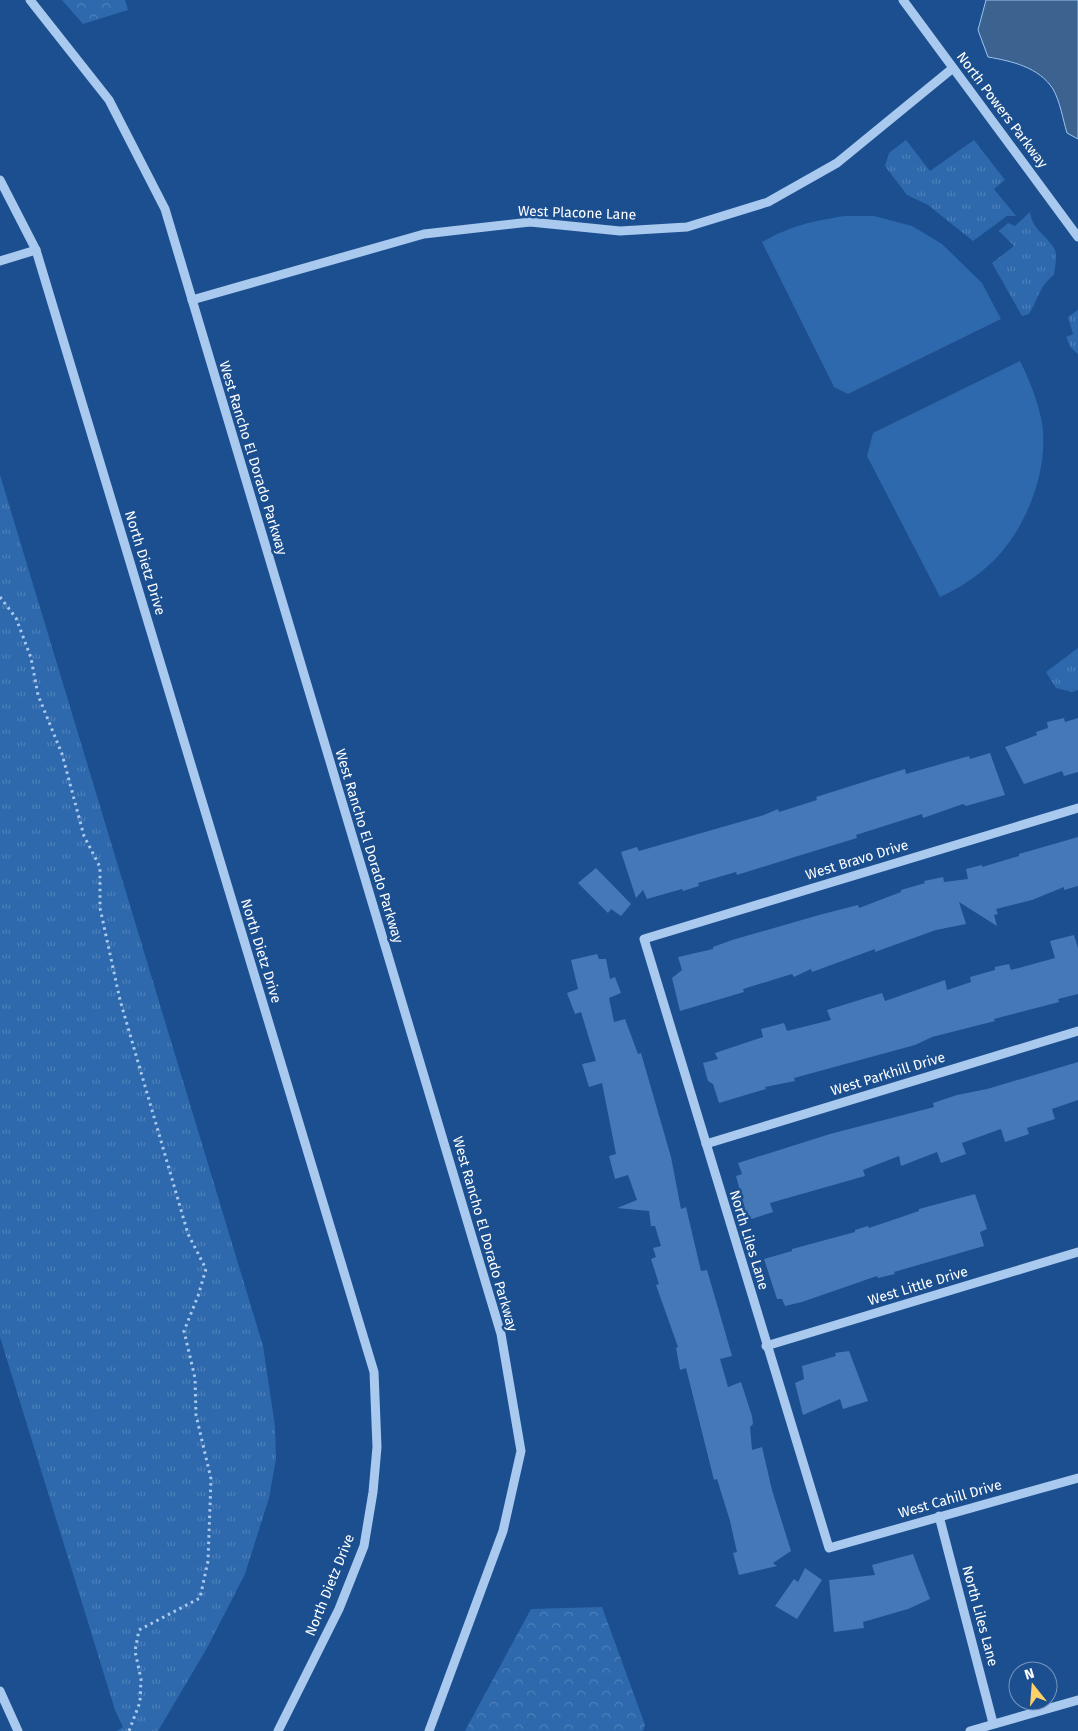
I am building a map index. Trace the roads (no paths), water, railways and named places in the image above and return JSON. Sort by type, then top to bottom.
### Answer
[{"type":"street","name":"West Rancho El Dorado Parkway","points":[[30,0],[109,100],[165,209],[501,1334],[521,1451],[503,1531],[429,1731]]},
{"type":"street","name":"North Powers Parkway","points":[[903,0],[1078,236]]},
{"type":"street","name":"West Placone Lane","points":[[192,300],[424,234],[530,222],[620,232],[687,227],[768,202],[837,163],[953,68]]},
{"type":"street","name":"North Dietz Drive","points":[[0,180],[36,250],[374,1372],[377,1447],[374,1492],[364,1546],[339,1609],[278,1731]]},
{"type":"street","points":[[0,261],[36,250]]},
{"type":"street","name":"West Bravo Drive","points":[[644,939],[1078,808]]},
{"type":"street","name":"North Liles Lane","points":[[644,939],[766,1346],[829,1548]]},
{"type":"street","name":"West Parkhill Drive","points":[[706,1144],[1078,1031]]},
{"type":"street","name":"West Little Drive","points":[[766,1346],[1078,1252]]},
{"type":"street","name":"West Cahill Drive","points":[[829,1548],[1078,1478]]},
{"type":"street","name":"North Liles Lane","points":[[939,1516],[993,1723]]},
{"type":"street","points":[[0,1691],[18,1731]]},
{"type":"street","points":[[970,1731],[1078,1700]]}]
